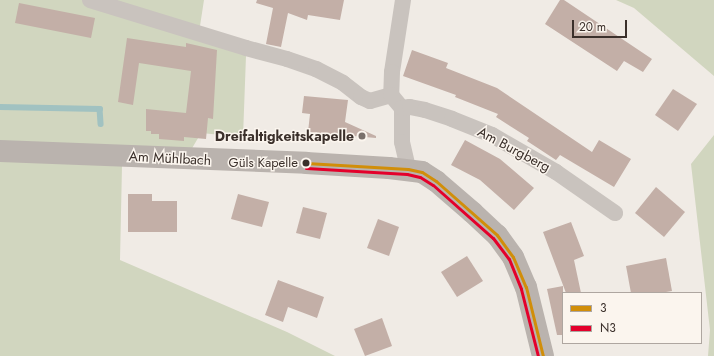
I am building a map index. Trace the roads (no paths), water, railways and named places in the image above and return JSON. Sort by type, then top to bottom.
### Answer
[{"type":"street","points":[[90,0],[301,64],[343,83],[360,97],[370,101],[391,95]]},
{"type":"street","points":[[403,0],[392,72],[391,95],[402,108],[402,142],[408,169]]},
{"type":"street","name":"Am Burgberg","points":[[402,108],[410,107],[432,112],[492,135],[556,172],[615,213]]},
{"type":"street","name":"Am Mühlbach","points":[[0,152],[306,163],[408,169],[422,172],[436,181],[497,235],[513,257],[526,287],[542,356]]},
{"type":"waterway","points":[[0,107],[100,109],[101,124]]},
{"type":"place","name":"Dreifaltigkeitskapelle","points":[[362,136]]},
{"type":"place","name":"Güls Kapelle","points":[[306,163]]}]
